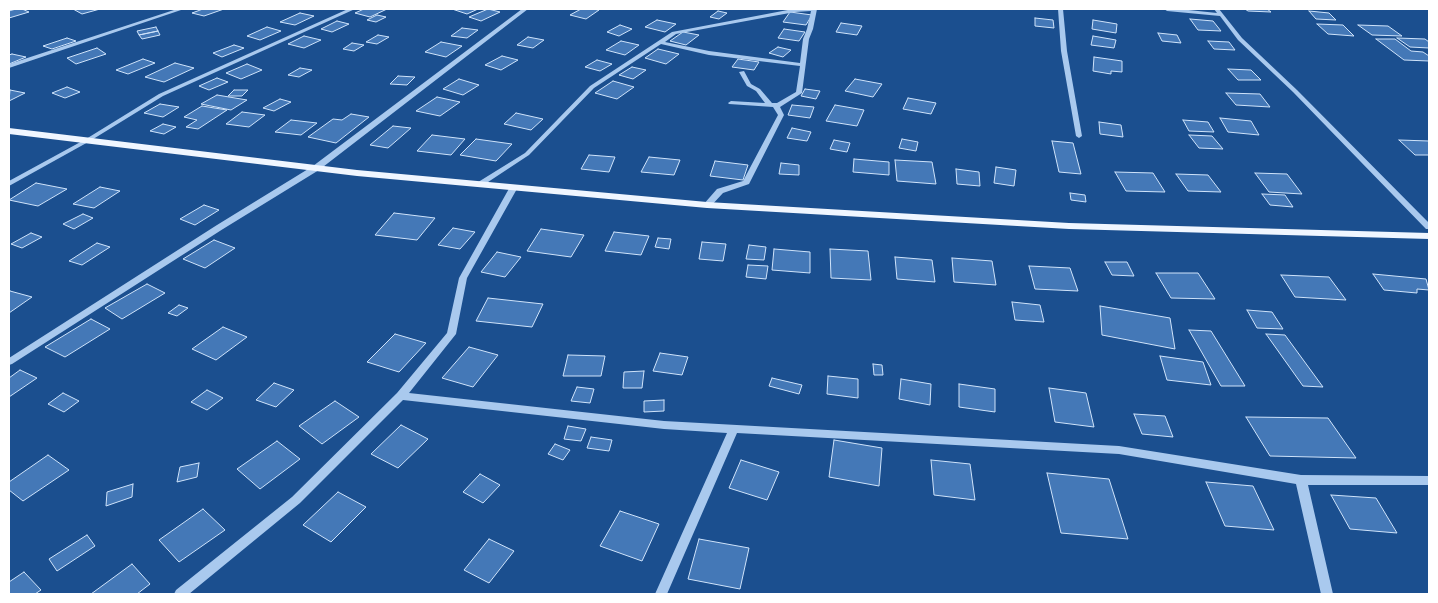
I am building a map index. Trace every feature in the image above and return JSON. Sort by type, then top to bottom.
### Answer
[{"type":"main road","points":[[9,130],[316,168],[707,205],[1069,226],[1429,236]]},
{"type":"street","points":[[9,66],[181,9]]},
{"type":"street","points":[[9,184],[88,140],[161,95],[352,9]]},
{"type":"street","points":[[9,362],[316,168],[525,9]]},
{"type":"street","points":[[479,184],[527,154],[592,87],[659,42],[682,30],[711,27],[795,10],[814,9],[806,39],[799,92],[778,105],[731,103]]},
{"type":"street","points":[[1060,9],[1064,50],[1079,136]]},
{"type":"street","points":[[1167,9],[1219,12],[1240,40],[1295,90],[1326,125],[1429,228]]},
{"type":"street","points":[[659,42],[726,56],[802,65]]},
{"type":"street","points":[[742,72],[749,85],[758,90],[770,104]]},
{"type":"street","points":[[707,205],[720,192],[746,182],[781,115],[776,106],[778,105]]},
{"type":"street","points":[[180,594],[296,500],[401,396],[451,334],[463,278],[514,187]]},
{"type":"street","points":[[401,396],[664,424],[1119,450],[1301,480],[1429,481]]},
{"type":"street","points":[[661,594],[734,429]]},
{"type":"street","points":[[1301,480],[1327,594]]},
{"type":"building","points":[[16,9],[29,12],[9,18],[9,11]]},
{"type":"building","points":[[73,9],[100,9],[82,14]]},
{"type":"building","points":[[203,9],[224,9],[204,16],[192,13]]},
{"type":"building","points":[[364,9],[387,9],[370,17],[355,13]]},
{"type":"building","points":[[452,9],[478,9],[467,14]]},
{"type":"building","points":[[488,9],[500,12],[481,21],[469,17]]},
{"type":"building","points":[[581,9],[599,10],[586,19],[570,15]]},
{"type":"building","points":[[1245,9],[1267,9],[1271,12],[1248,11]]},
{"type":"building","points":[[718,11],[727,13],[719,19],[710,17]]},
{"type":"building","points":[[1309,11],[1329,13],[1336,20],[1316,19]]},
{"type":"building","points":[[790,12],[812,15],[806,25],[783,22]]},
{"type":"building","points":[[300,13],[314,16],[295,25],[280,22]]},
{"type":"building","points":[[377,15],[386,17],[376,22],[367,20]]},
{"type":"building","points":[[1035,18],[1053,20],[1054,28],[1035,26]]},
{"type":"building","points":[[1190,19],[1213,21],[1221,31],[1198,30]]},
{"type":"building","points":[[657,20],[676,24],[665,32],[645,27]]},
{"type":"building","points":[[1093,20],[1117,24],[1116,33],[1092,29]]},
{"type":"building","points":[[337,21],[349,24],[332,32],[321,29]]},
{"type":"building","points":[[841,23],[862,26],[857,35],[836,32]]},
{"type":"building","points":[[1317,24],[1343,25],[1354,36],[1328,34]]},
{"type":"building","points":[[620,25],[632,29],[619,36],[607,32]]},
{"type":"building","points":[[1358,25],[1388,26],[1402,36],[1372,35]]},
{"type":"building","points":[[156,27],[158,31],[139,35],[137,31]]},
{"type":"building","points":[[267,27],[281,31],[260,40],[247,36]]},
{"type":"building","points":[[462,28],[478,30],[467,38],[451,36]]},
{"type":"building","points":[[784,29],[805,32],[799,41],[778,38]]},
{"type":"building","points":[[158,31],[160,35],[142,39],[139,35]]},
{"type":"building","points":[[683,32],[699,35],[686,45],[670,41]]},
{"type":"building","points":[[1158,33],[1177,35],[1181,43],[1162,41]]},
{"type":"building","points":[[378,35],[389,37],[377,44],[366,42]]},
{"type":"building","points":[[304,36],[321,40],[304,48],[288,44]]},
{"type":"building","points":[[1093,36],[1116,40],[1114,48],[1091,45]]},
{"type":"building","points":[[528,37],[544,40],[533,48],[517,45]]},
{"type":"building","points":[[67,38],[76,41],[52,49],[43,46]]},
{"type":"building","points":[[1397,38],[1425,39],[1429,42],[1429,48],[1410,47]]},
{"type":"building","points":[[1376,39],[1395,39],[1411,51],[1423,52],[1429,56],[1429,61],[1404,60]]},
{"type":"building","points":[[621,41],[639,45],[625,55],[606,50]]},
{"type":"building","points":[[1208,41],[1229,42],[1235,50],[1214,49]]},
{"type":"building","points":[[441,42],[462,46],[446,57],[425,52]]},
{"type":"building","points":[[352,43],[364,45],[354,51],[343,49]]},
{"type":"building","points":[[234,45],[244,48],[222,57],[213,53]]},
{"type":"building","points":[[778,47],[791,50],[783,57],[769,53]]},
{"type":"building","points":[[97,48],[106,54],[76,64],[67,58]]},
{"type":"building","points":[[658,49],[679,54],[666,64],[645,58]]},
{"type":"building","points":[[9,55],[26,57],[9,64]]},
{"type":"building","points":[[502,56],[518,60],[501,70],[485,65]]},
{"type":"building","points":[[1094,57],[1122,61],[1122,72],[1111,71],[1111,74],[1093,71]]},
{"type":"building","points":[[143,59],[155,63],[128,74],[116,70]]},
{"type":"building","points":[[738,59],[759,62],[754,70],[732,67]]},
{"type":"building","points":[[597,60],[612,64],[600,71],[585,67]]},
{"type":"building","points":[[175,63],[194,68],[164,82],[145,77]]},
{"type":"building","points":[[247,64],[262,70],[241,79],[226,73]]},
{"type":"building","points":[[632,67],[646,70],[633,79],[619,75]]},
{"type":"building","points":[[300,68],[312,70],[299,77],[288,75]]},
{"type":"building","points":[[1228,69],[1251,70],[1261,80],[1238,80]]},
{"type":"building","points":[[398,76],[415,77],[407,85],[390,84]]},
{"type":"building","points":[[217,78],[228,82],[209,90],[199,86]]},
{"type":"building","points":[[459,79],[479,85],[463,95],[443,89]]},
{"type":"building","points":[[855,79],[882,84],[873,97],[845,91]]},
{"type":"building","points":[[613,81],[634,87],[617,99],[595,93]]},
{"type":"building","points":[[67,87],[80,92],[65,98],[52,93]]},
{"type":"building","points":[[805,89],[820,91],[816,99],[801,96]]},
{"type":"building","points":[[10,90],[25,93],[9,101]]},
{"type":"building","points":[[234,90],[248,90],[242,96],[228,96]]},
{"type":"building","points":[[1226,93],[1260,94],[1270,107],[1236,105]]},
{"type":"building","points":[[217,95],[247,100],[231,110],[201,104]]},
{"type":"building","points":[[437,97],[460,102],[440,116],[416,111]]},
{"type":"building","points":[[908,98],[936,103],[931,114],[903,109]]},
{"type":"building","points":[[280,99],[291,102],[274,111],[263,108]]},
{"type":"building","points":[[160,104],[179,107],[163,117],[144,113]]},
{"type":"building","points":[[792,105],[814,107],[810,118],[788,115]]},
{"type":"building","points":[[835,105],[864,110],[857,126],[826,121]]},
{"type":"building","points":[[202,106],[227,110],[198,129],[186,127],[197,120],[184,117]]},
{"type":"building","points":[[242,112],[265,115],[249,127],[226,124]]},
{"type":"building","points":[[516,113],[543,119],[531,130],[504,124]]},
{"type":"building","points":[[351,114],[369,117],[336,143],[308,137],[333,119],[342,120]]},
{"type":"building","points":[[1220,118],[1251,121],[1259,135],[1228,132]]},
{"type":"building","points":[[291,120],[317,123],[301,135],[275,132]]},
{"type":"building","points":[[1183,120],[1208,122],[1214,132],[1189,131]]},
{"type":"building","points":[[1099,122],[1121,125],[1123,137],[1100,134]]},
{"type":"building","points":[[163,124],[176,127],[164,134],[150,131]]},
{"type":"building","points":[[393,126],[411,128],[388,148],[370,145]]},
{"type":"building","points":[[792,128],[811,132],[807,141],[787,138]]},
{"type":"building","points":[[432,135],[465,139],[451,155],[417,151]]},
{"type":"building","points":[[1189,135],[1212,136],[1223,149],[1199,148]]},
{"type":"building","points":[[476,139],[512,144],[496,161],[460,155]]},
{"type":"building","points":[[902,139],[918,142],[916,151],[899,148]]},
{"type":"building","points":[[834,140],[850,143],[847,152],[830,149]]},
{"type":"building","points":[[1399,140],[1429,141],[1429,155],[1415,155]]},
{"type":"building","points":[[1052,141],[1073,143],[1081,174],[1059,172]]},
{"type":"building","points":[[589,155],[615,157],[609,172],[581,169]]},
{"type":"building","points":[[649,157],[680,160],[674,175],[641,172]]},
{"type":"building","points":[[854,159],[889,162],[889,175],[853,172]]},
{"type":"building","points":[[895,160],[932,162],[936,184],[897,181]]},
{"type":"building","points":[[715,161],[748,165],[743,180],[710,176]]},
{"type":"building","points":[[781,163],[799,165],[799,175],[779,174]]},
{"type":"building","points":[[996,167],[1016,170],[1014,186],[994,183]]},
{"type":"building","points":[[956,169],[979,172],[980,186],[957,184]]},
{"type":"building","points":[[1115,172],[1153,173],[1165,192],[1126,191]]},
{"type":"building","points":[[1255,173],[1287,174],[1302,194],[1269,192]]},
{"type":"building","points":[[1176,174],[1208,175],[1221,192],[1188,191]]},
{"type":"building","points":[[36,183],[67,189],[38,206],[9,200]]},
{"type":"building","points":[[100,187],[120,191],[94,208],[73,204]]},
{"type":"building","points":[[1070,193],[1085,195],[1086,202],[1071,200]]},
{"type":"building","points":[[1262,194],[1285,195],[1293,207],[1270,205]]},
{"type":"building","points":[[204,205],[219,210],[195,225],[180,219]]},
{"type":"building","points":[[394,213],[435,218],[417,240],[375,235]]},
{"type":"building","points":[[83,214],[93,218],[74,229],[63,224]]},
{"type":"building","points":[[453,228],[475,232],[460,249],[438,245]]},
{"type":"building","points":[[541,229],[584,235],[571,257],[527,251]]},
{"type":"building","points":[[614,232],[649,236],[641,255],[605,251]]},
{"type":"building","points":[[31,233],[42,237],[22,248],[11,244]]},
{"type":"building","points":[[658,238],[671,239],[669,249],[655,247]]},
{"type":"building","points":[[214,240],[235,248],[205,268],[183,259]]},
{"type":"building","points":[[702,242],[726,244],[723,261],[699,259]]},
{"type":"building","points":[[97,243],[110,247],[82,265],[69,261]]},
{"type":"building","points":[[749,245],[766,247],[764,260],[746,259]]},
{"type":"building","points":[[774,249],[810,252],[810,273],[772,270]]},
{"type":"building","points":[[830,249],[868,251],[871,280],[831,278]]},
{"type":"building","points":[[497,252],[521,257],[505,277],[481,272]]},
{"type":"building","points":[[895,257],[932,260],[935,282],[897,279]]},
{"type":"building","points":[[952,258],[992,261],[996,285],[954,282]]},
{"type":"building","points":[[1105,262],[1127,262],[1134,276],[1112,275]]},
{"type":"building","points":[[748,265],[768,266],[766,279],[746,277]]},
{"type":"building","points":[[1029,266],[1070,268],[1078,291],[1035,289]]},
{"type":"building","points":[[1156,273],[1198,273],[1215,299],[1171,298]]},
{"type":"building","points":[[1373,274],[1426,279],[1429,290],[1417,289],[1417,293],[1384,290]]},
{"type":"building","points":[[1281,275],[1329,277],[1346,300],[1295,297]]},
{"type":"building","points":[[147,284],[165,293],[122,319],[105,308]]},
{"type":"building","points":[[10,291],[32,297],[9,313]]},
{"type":"building","points":[[488,298],[543,304],[532,327],[476,321]]},
{"type":"building","points":[[1012,302],[1040,305],[1044,322],[1015,320]]},
{"type":"building","points":[[179,305],[188,308],[177,316],[168,313]]},
{"type":"building","points":[[1100,306],[1170,318],[1175,349],[1102,335]]},
{"type":"building","points":[[1247,310],[1272,312],[1283,329],[1257,328]]},
{"type":"building","points":[[91,319],[110,329],[65,357],[45,347]]},
{"type":"building","points":[[223,327],[247,337],[216,360],[192,349]]},
{"type":"building","points":[[1189,330],[1211,331],[1245,386],[1221,386]]},
{"type":"building","points":[[395,334],[426,343],[399,372],[367,362]]},
{"type":"building","points":[[1266,334],[1285,335],[1323,387],[1303,386]]},
{"type":"building","points":[[469,347],[498,355],[473,387],[442,378]]},
{"type":"building","points":[[660,353],[688,357],[682,375],[653,371]]},
{"type":"building","points":[[568,355],[605,356],[601,376],[563,376]]},
{"type":"building","points":[[1160,356],[1203,362],[1211,385],[1167,380]]},
{"type":"building","points":[[873,364],[882,365],[883,375],[874,375]]},
{"type":"building","points":[[20,370],[37,378],[9,397],[9,378]]},
{"type":"building","points":[[644,371],[642,388],[623,388],[624,372]]},
{"type":"building","points":[[828,376],[858,379],[858,398],[827,394]]},
{"type":"building","points":[[772,378],[802,385],[799,394],[769,386]]},
{"type":"building","points":[[901,379],[931,384],[930,405],[899,399]]},
{"type":"building","points":[[274,383],[294,390],[276,407],[256,400]]},
{"type":"building","points":[[959,384],[995,389],[995,412],[959,407]]},
{"type":"building","points":[[577,387],[594,389],[590,403],[571,401]]},
{"type":"building","points":[[1049,388],[1086,393],[1094,427],[1055,422]]},
{"type":"building","points":[[207,390],[223,398],[207,410],[191,402]]},
{"type":"building","points":[[63,393],[79,401],[64,412],[48,404]]},
{"type":"building","points":[[664,400],[664,411],[644,412],[644,401]]},
{"type":"building","points":[[335,401],[359,417],[322,444],[299,426]]},
{"type":"building","points":[[1134,414],[1165,416],[1173,437],[1142,434]]},
{"type":"building","points":[[1246,417],[1328,418],[1356,458],[1270,456]]},
{"type":"building","points":[[401,425],[428,439],[398,468],[371,454]]},
{"type":"building","points":[[568,426],[586,429],[581,441],[564,439]]},
{"type":"building","points":[[591,437],[612,440],[609,451],[587,448]]},
{"type":"building","points":[[834,440],[882,448],[879,486],[829,477]]},
{"type":"building","points":[[277,441],[300,459],[260,489],[237,469]]},
{"type":"building","points":[[555,444],[570,450],[563,460],[548,454]]},
{"type":"building","points":[[48,455],[69,470],[23,501],[9,490],[9,482]]},
{"type":"building","points":[[741,460],[779,472],[767,500],[729,488]]},
{"type":"building","points":[[931,460],[970,464],[975,500],[934,495]]},
{"type":"building","points":[[199,463],[197,477],[177,482],[180,467]]},
{"type":"building","points":[[1047,473],[1109,479],[1128,539],[1061,533]]},
{"type":"building","points":[[480,474],[500,485],[483,503],[463,492]]},
{"type":"building","points":[[1206,482],[1253,486],[1274,530],[1225,526]]},
{"type":"building","points":[[133,484],[132,497],[106,506],[107,492]]},
{"type":"building","points":[[338,492],[366,507],[331,542],[303,525]]},
{"type":"building","points":[[1331,495],[1376,498],[1397,533],[1350,529]]},
{"type":"building","points":[[203,509],[225,530],[179,562],[159,540]]},
{"type":"building","points":[[620,511],[659,524],[642,561],[600,546]]},
{"type":"building","points":[[87,535],[95,546],[57,571],[49,559]]},
{"type":"building","points":[[489,539],[514,551],[489,583],[464,570]]},
{"type":"building","points":[[699,539],[749,548],[740,589],[688,579]]},
{"type":"building","points":[[132,564],[150,584],[137,594],[91,594]]},
{"type":"building","points":[[24,572],[41,590],[35,594],[9,594],[9,582]]}]
